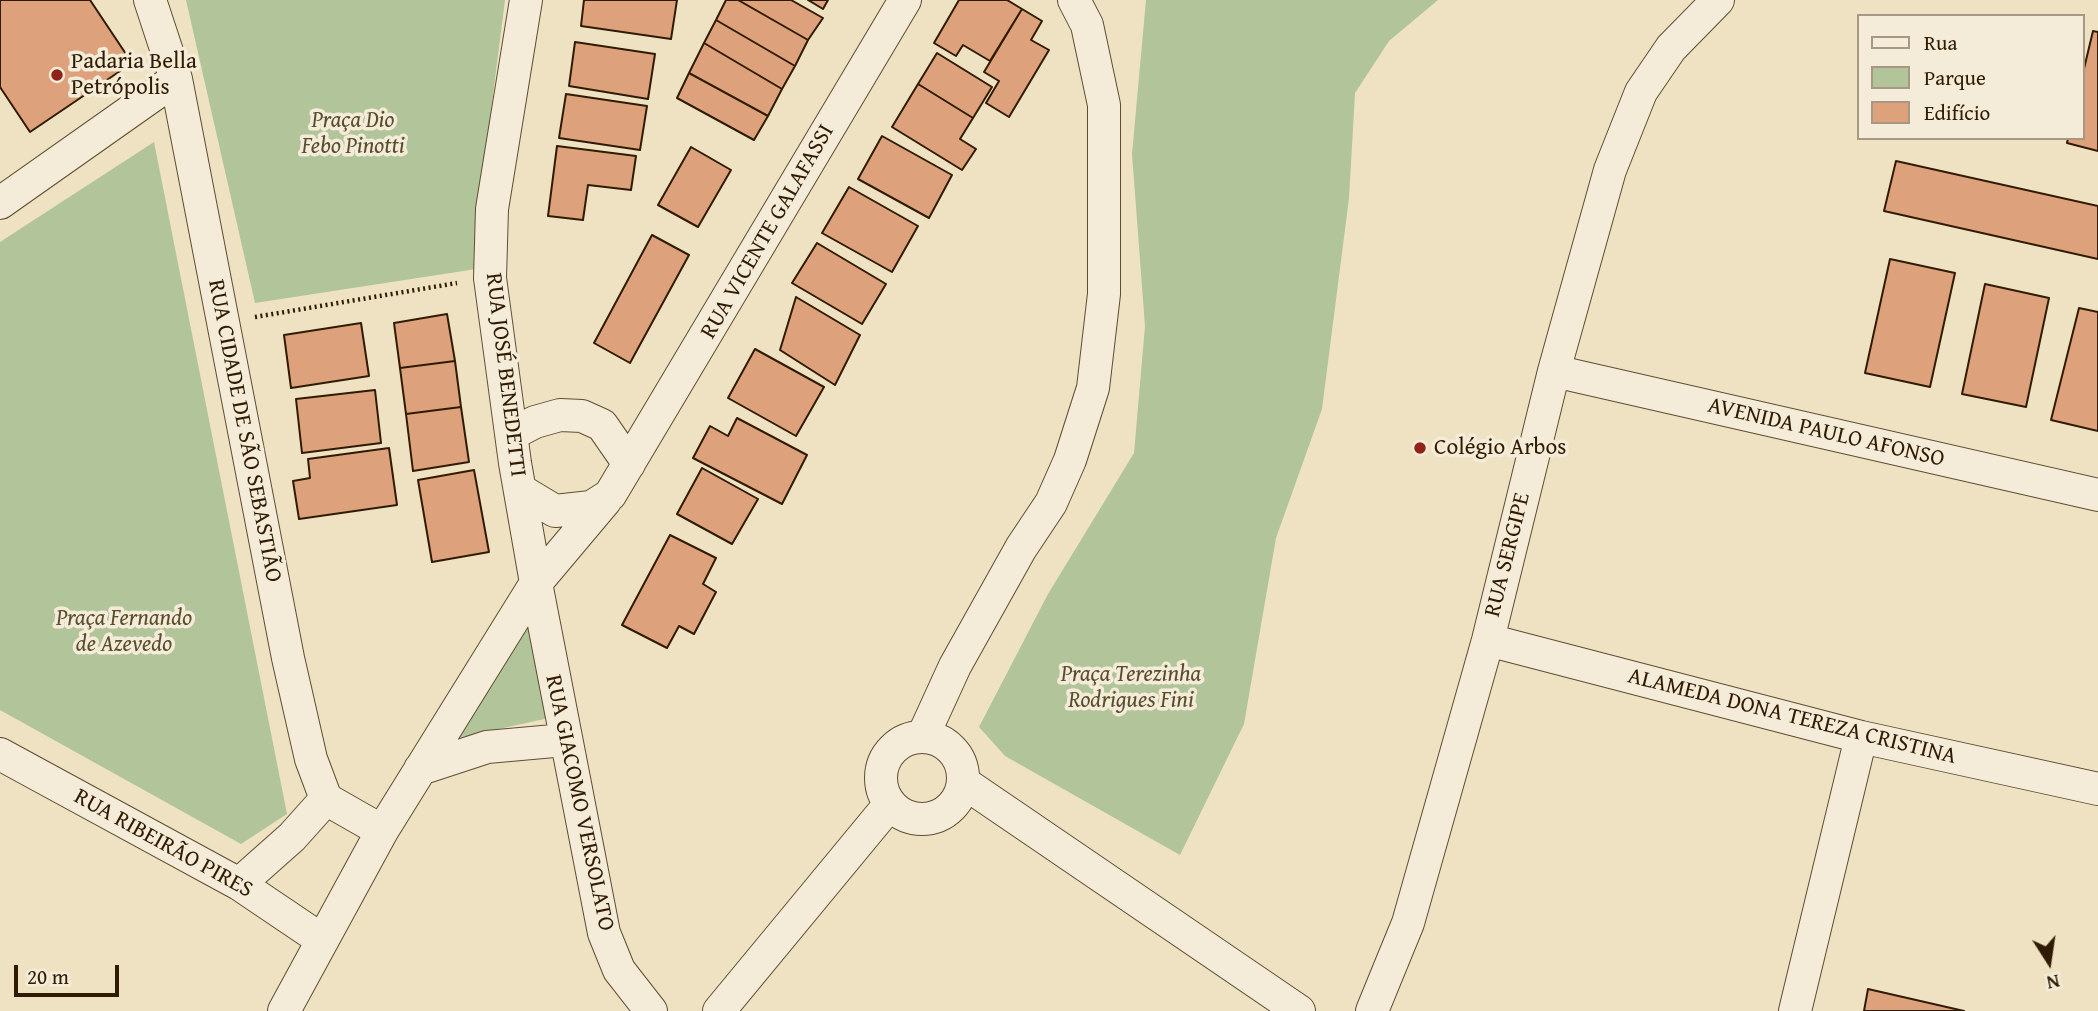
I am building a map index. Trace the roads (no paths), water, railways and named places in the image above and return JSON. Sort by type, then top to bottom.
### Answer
[{"type":"street","name":"RUA CIDADE DE SÃO SEBASTIÃO","points":[[150,0],[176,79],[288,658],[311,759],[326,799]]},
{"type":"street","name":"RUA JOSÉ BENEDETTI","points":[[526,0],[492,209],[490,278],[536,583]]},
{"type":"street","name":"RUA VICENTE GALAFASSI","points":[[629,464],[905,0]]},
{"type":"street","points":[[923,736],[955,666],[1021,548],[1051,503],[1070,460],[1093,388],[1104,294],[1104,105],[1087,25],[1073,0]]},
{"type":"street","name":"RUA SERGIPE","points":[[1372,1011],[1408,923],[1488,640],[1554,371],[1623,131],[1641,92],[1671,48],[1718,0]]},
{"type":"street","points":[[0,203],[176,79]]},
{"type":"street","name":"AVENIDA PAULO AFONSO","points":[[1554,371],[2098,495]]},
{"type":"street","points":[[284,1011],[382,831],[536,583],[610,495],[629,464],[602,425],[582,416],[548,418],[512,434]]},
{"type":"street","points":[[520,490],[555,511],[591,507],[610,495]]},
{"type":"street","name":"RUA GIACOMO VERSOLATO","points":[[536,583],[604,933],[619,970],[650,1011]]},
{"type":"street","name":"ALAMEDA DONA TEREZA CRISTINA","points":[[1488,640],[1861,737],[2098,789]]},
{"type":"street","points":[[923,736],[937,739],[957,756],[963,782],[959,796],[940,815],[913,818],[890,804],[880,779],[888,753],[910,738],[923,736]]},
{"type":"street","points":[[1795,1011],[1861,737]]},
{"type":"street","points":[[419,769],[487,747],[565,740]]},
{"type":"street","name":"RUA RIBEIRÃO PIRES","points":[[0,754],[239,884],[322,940]]},
{"type":"street","points":[[963,782],[1299,1011]]},
{"type":"street","points":[[239,884],[292,837],[326,799],[382,831]]},
{"type":"street","points":[[719,1011],[890,804]]},
{"type":"place","name":"Padaria Bella Petrópolis","points":[[57,75]]},
{"type":"place","name":"Colégio Arbos","points":[[1420,448]]},
{"type":"park label","name":"Praça Dio Febo Pinotti","points":[[353,134]]},
{"type":"park label","name":"Praça Fernando de Azevedo","points":[[124,632]]},
{"type":"park label","name":"Praça Terezinha Rodrigues Fini","points":[[1131,688]]}]
